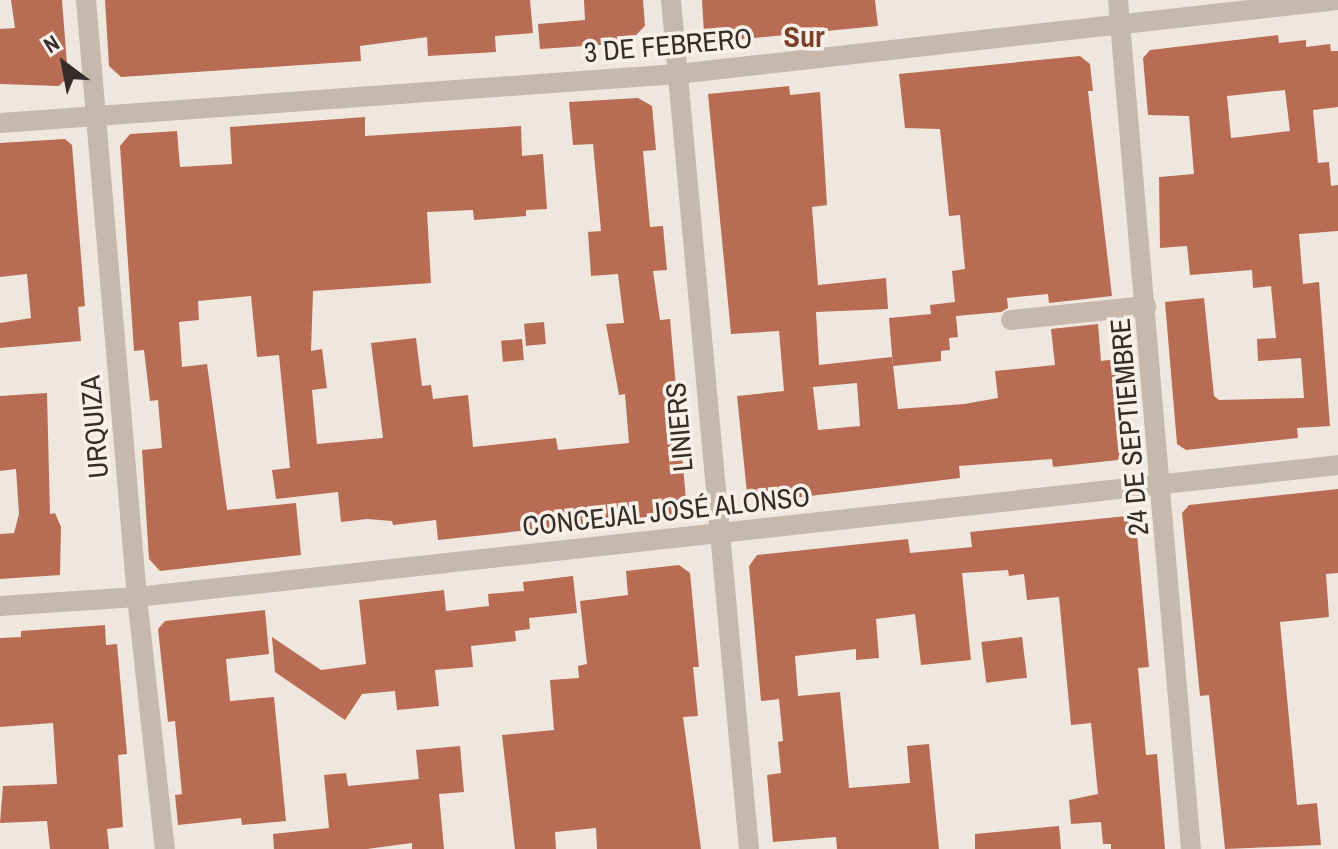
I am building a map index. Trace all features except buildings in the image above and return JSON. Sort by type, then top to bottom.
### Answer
[{"type":"street","name":"URQUIZA","points":[[86,0],[137,597],[165,849]]},
{"type":"street","name":"LINIERS","points":[[671,0],[716,533],[749,849]]},
{"type":"street","name":"24 DE SEPTIEMBRE","points":[[1118,0],[1191,849]]},
{"type":"street","name":"3 DE FEBRERO","points":[[0,123],[677,74],[1121,27],[1338,0]]},
{"type":"street","points":[[1011,320],[1146,306]]},
{"type":"street","name":"CONCEJAL JOSÉ ALONSO","points":[[0,606],[137,597],[716,533],[1162,488],[1338,465]]},
{"type":"district","name":"Sur","points":[[804,36]]}]
